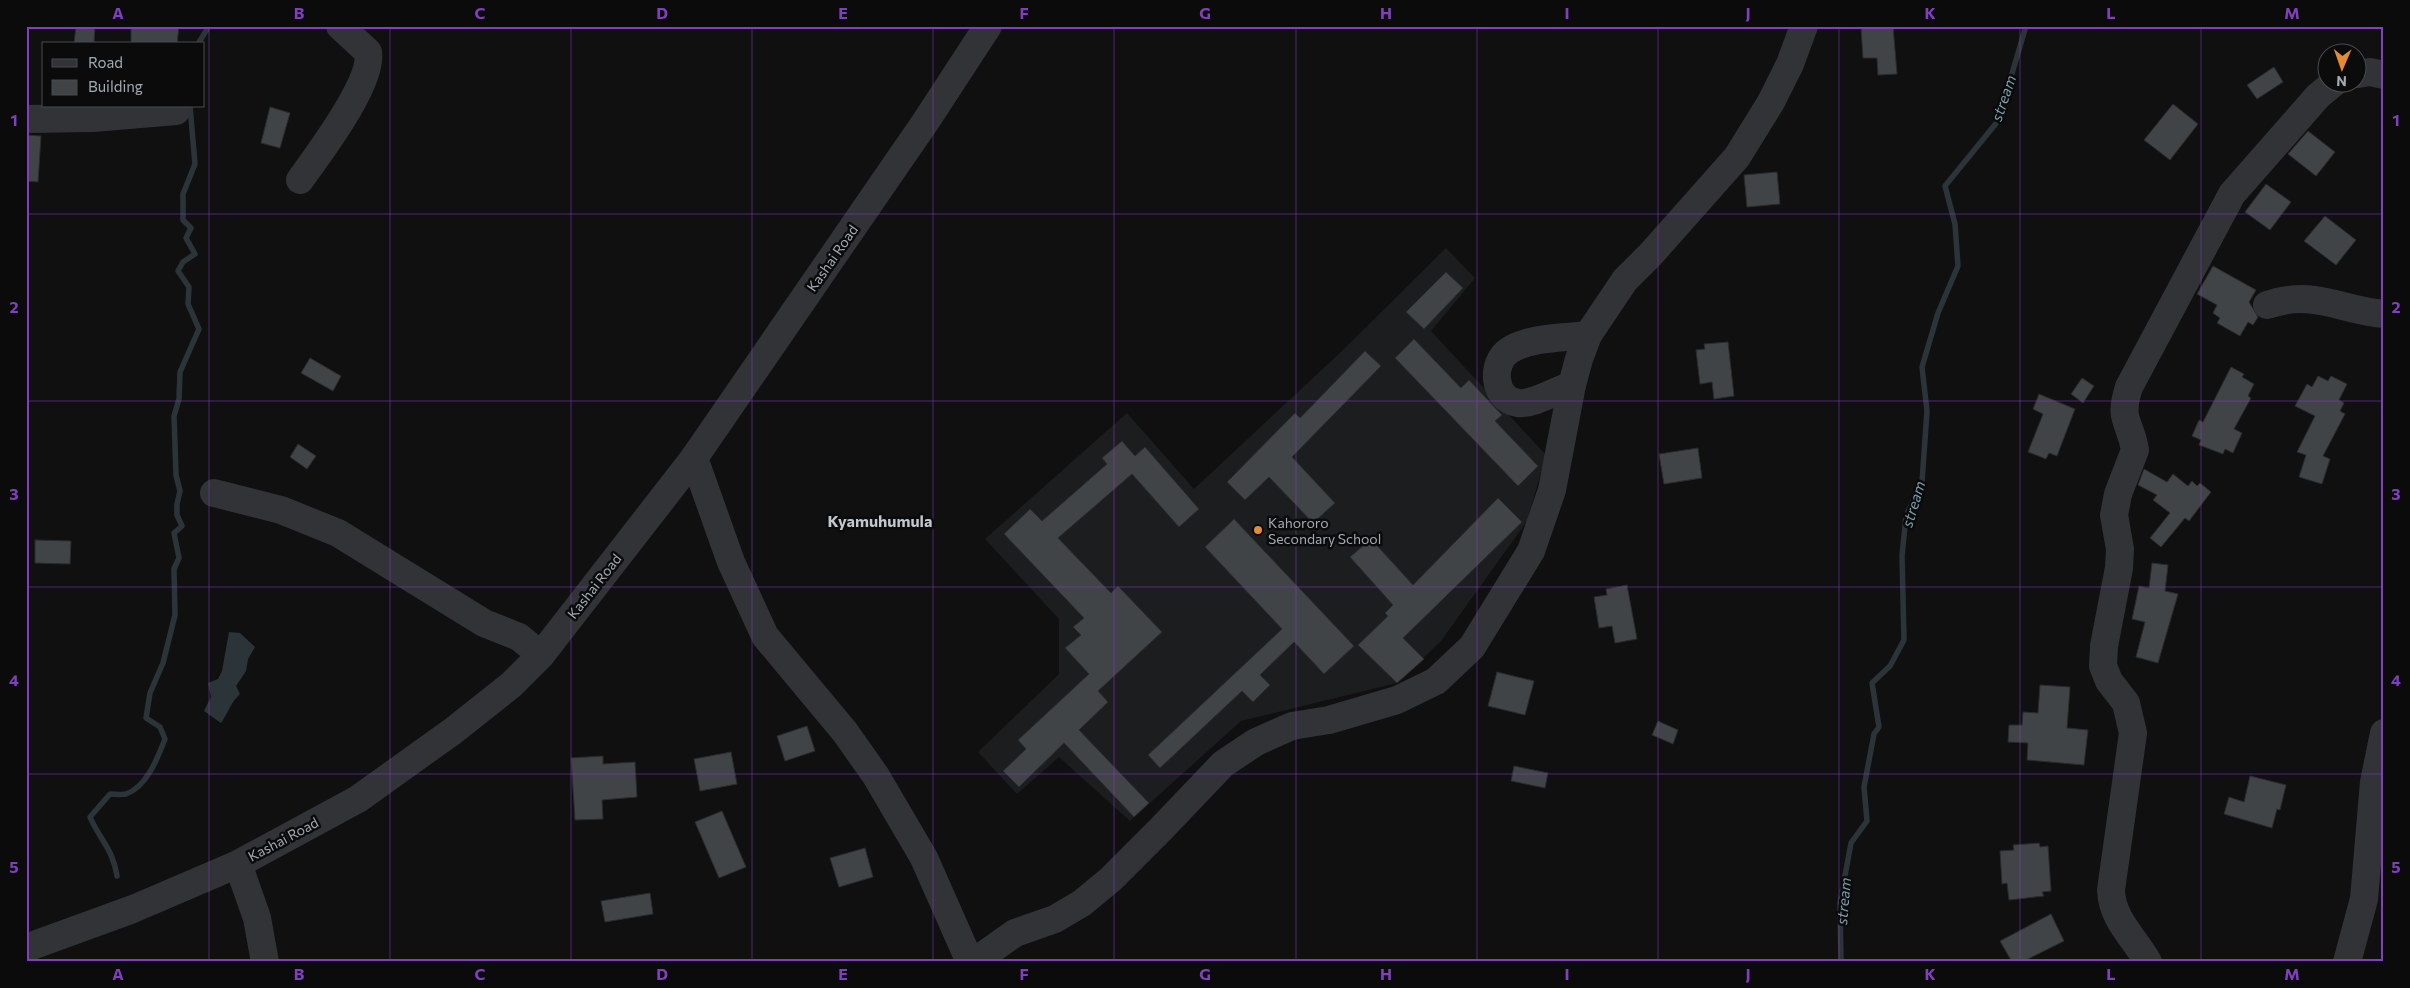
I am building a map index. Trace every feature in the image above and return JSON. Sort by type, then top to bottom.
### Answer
[{"type":"street","points":[[300,180],[335,133],[369,67],[368,52],[340,26]]},
{"type":"street","name":"Kashai Road","points":[[26,948],[133,909],[238,864],[358,799],[467,720],[511,685],[541,655],[694,458],[921,129],[988,26]]},
{"type":"street","points":[[974,962],[1015,933],[1055,919],[1082,903],[1155,836],[1223,764],[1256,742],[1292,726],[1329,720],[1397,700],[1436,681],[1472,647],[1531,551],[1552,490],[1578,359],[1588,335],[1626,280],[1737,157],[1771,102],[1790,64],[1804,26]]},
{"type":"street","points":[[2368,72],[2384,75]]},
{"type":"street","points":[[2148,962],[2122,926],[2111,905],[2111,890],[2133,733],[2126,703],[2108,681],[2103,666],[2104,646],[2119,568],[2120,549],[2114,515],[2118,494],[2135,450],[2123,417],[2123,404],[2129,387],[2232,194],[2323,92]]},
{"type":"street","points":[[26,119],[93,118],[176,111]]},
{"type":"street","points":[[2267,305],[2284,299],[2300,297],[2321,299],[2364,312],[2384,314]]},
{"type":"street","points":[[1572,385],[1532,402],[1517,403],[1503,396],[1498,385],[1497,369],[1499,359],[1510,350],[1528,342],[1588,335]]},
{"type":"street","points":[[694,458],[731,562],[765,636],[845,732],[876,776],[924,858],[970,962]]},
{"type":"street","points":[[214,493],[280,510],[338,533],[484,623],[519,637],[541,655]]},
{"type":"street","points":[[2347,962],[2364,899],[2374,782],[2384,734]]},
{"type":"street","points":[[238,864],[257,918],[265,962]]},
{"type":"shaded area","name":"Kahororo Secondary School","points":[[1446,248],[1475,278],[1431,331],[1546,455],[1527,521],[1441,641],[1397,683],[1241,721],[1130,821],[1059,757],[1017,794],[978,752],[1059,674],[1059,619],[985,539],[1127,413],[1194,489],[1343,350]]},
{"type":"shaded area","points":[[229,632],[240,633],[255,647],[248,659],[246,671],[236,686],[240,694],[221,723],[204,711],[211,697],[208,683],[218,679],[222,671]]},
{"type":"building","points":[[76,26],[95,26],[94,42],[74,42]]},
{"type":"building","points":[[131,26],[179,26],[177,42],[131,42]]},
{"type":"building","points":[[1893,26],[1897,74],[1878,75],[1877,58],[1863,58],[1861,28]]},
{"type":"building","points":[[2274,67],[2283,82],[2257,99],[2247,85]]},
{"type":"building","points":[[2173,104],[2198,124],[2170,160],[2144,140]]},
{"type":"building","points":[[270,107],[290,113],[280,148],[261,143]]},
{"type":"building","points":[[2308,131],[2335,152],[2316,176],[2288,154]]},
{"type":"building","points":[[26,135],[41,136],[38,182],[26,181]]},
{"type":"building","points":[[1777,172],[1780,204],[1747,207],[1744,175]]},
{"type":"building","points":[[2266,184],[2291,202],[2270,230],[2245,212]]},
{"type":"building","points":[[2325,216],[2356,240],[2336,265],[2304,241]]},
{"type":"building","points":[[2213,266],[2256,290],[2249,302],[2258,317],[2253,325],[2248,322],[2240,336],[2217,323],[2220,318],[2213,313],[2217,305],[2197,294]]},
{"type":"building","points":[[1446,272],[1463,288],[1424,329],[1406,312]]},
{"type":"building","points":[[1414,339],[1461,388],[1469,380],[1502,415],[1495,421],[1538,466],[1518,486],[1395,358]]},
{"type":"building","points":[[1728,342],[1734,396],[1714,399],[1712,382],[1700,384],[1696,350],[1705,349],[1704,344]]},
{"type":"building","points":[[1365,351],[1381,366],[1292,457],[1335,503],[1313,523],[1269,477],[1245,500],[1227,482],[1295,413],[1300,418]]},
{"type":"building","points":[[310,358],[341,376],[333,391],[301,373]]},
{"type":"building","points":[[2231,367],[2244,374],[2242,377],[2254,384],[2248,396],[2251,398],[2234,429],[2242,433],[2233,453],[2225,449],[2223,454],[2199,445],[2201,440],[2192,436],[2199,420],[2203,422]]},
{"type":"building","points":[[2318,376],[2328,381],[2331,376],[2347,384],[2339,400],[2344,403],[2340,411],[2345,414],[2323,456],[2330,459],[2322,484],[2299,477],[2306,455],[2297,452],[2315,416],[2295,406],[2307,384],[2312,387]]},
{"type":"building","points":[[2082,378],[2094,386],[2083,403],[2071,394]]},
{"type":"building","points":[[2039,394],[2075,409],[2057,456],[2049,453],[2046,459],[2028,452],[2043,414],[2033,409]]},
{"type":"building","points":[[1122,441],[1135,456],[1145,447],[1199,509],[1179,527],[1132,474],[1058,538],[1111,593],[1118,586],[1162,632],[1098,691],[1108,702],[1079,730],[1149,803],[1134,817],[1064,743],[1019,787],[1003,771],[1026,749],[1018,740],[1089,674],[1065,648],[1081,635],[1073,627],[1084,618],[1004,534],[1030,509],[1042,521],[1107,464],[1102,458]]},
{"type":"building","points":[[298,444],[316,456],[307,469],[290,457]]},
{"type":"building","points":[[1698,448],[1702,478],[1664,484],[1659,454]]},
{"type":"building","points":[[2144,469],[2167,482],[2173,474],[2188,486],[2192,481],[2197,486],[2200,483],[2211,492],[2189,521],[2185,518],[2161,547],[2150,538],[2170,513],[2153,500],[2157,495],[2138,485]]},
{"type":"building","points":[[1498,498],[1522,522],[1403,638],[1424,659],[1397,683],[1358,645],[1388,616],[1385,613],[1393,605],[1350,557],[1371,539],[1413,585]]},
{"type":"building","points":[[1234,519],[1354,646],[1324,674],[1294,642],[1260,675],[1270,685],[1253,702],[1242,691],[1160,768],[1148,755],[1282,629],[1205,547]]},
{"type":"building","points":[[35,540],[71,541],[70,564],[35,563]]},
{"type":"building","points":[[2152,563],[2168,565],[2165,591],[2178,594],[2158,663],[2136,657],[2145,622],[2132,619],[2139,586],[2149,588]]},
{"type":"building","points":[[1627,585],[1637,639],[1615,643],[1612,626],[1599,628],[1594,597],[1607,595],[1606,589]]},
{"type":"building","points":[[1497,672],[1534,681],[1525,715],[1488,706]]},
{"type":"building","points":[[2040,685],[2070,687],[2067,728],[2088,730],[2084,765],[2027,760],[2028,743],[2008,742],[2009,725],[2022,725],[2023,712],[2038,713]]},
{"type":"building","points":[[1658,721],[1678,730],[1673,744],[1652,735]]},
{"type":"building","points":[[807,726],[815,751],[785,761],[777,736]]},
{"type":"building","points":[[731,752],[737,784],[700,791],[694,759]]},
{"type":"building","points":[[603,756],[603,764],[635,762],[637,797],[602,800],[603,819],[575,820],[571,758]]},
{"type":"building","points":[[1514,766],[1548,773],[1545,788],[1511,781]]},
{"type":"building","points":[[2250,776],[2286,785],[2280,810],[2277,809],[2272,828],[2224,814],[2229,797],[2244,802]]},
{"type":"building","points":[[722,811],[746,867],[719,878],[695,822]]},
{"type":"building","points":[[2039,843],[2040,847],[2048,846],[2051,891],[2042,892],[2044,896],[2009,900],[2007,883],[2002,884],[2000,851],[2014,850],[2013,845]]},
{"type":"building","points":[[865,848],[873,877],[839,887],[830,858]]},
{"type":"building","points":[[650,893],[653,914],[605,922],[601,901]]},
{"type":"building","points":[[2051,914],[2064,941],[2022,962],[2012,962],[2000,941]]},
{"type":"waterway","points":[[199,42],[209,26]]},
{"type":"waterway","name":"stream","points":[[1841,962],[1840,903],[1851,843],[1867,821],[1864,787],[1874,734],[1879,727],[1872,683],[1890,666],[1904,640],[1902,556],[1906,516],[1922,482],[1927,411],[1922,367],[1938,313],[1958,266],[1955,224],[1945,186],[1998,121],[2026,26]]},
{"type":"waterway","points":[[117,876],[109,852],[90,817],[110,794],[126,794],[140,785],[151,771],[165,739],[160,727],[146,718],[150,693],[163,663],[175,615],[174,569],[179,558],[174,533],[182,526],[177,515],[180,491],[176,475],[174,416],[179,399],[180,372],[199,329],[188,304],[189,287],[178,271],[183,262],[195,254],[186,238],[191,228],[183,220],[183,194],[195,164],[190,108]]},
{"type":"place","name":"Kahororo Secondary School","points":[[1258,530]]},
{"type":"district","name":"Kyamuhumula","points":[[880,520]]}]
